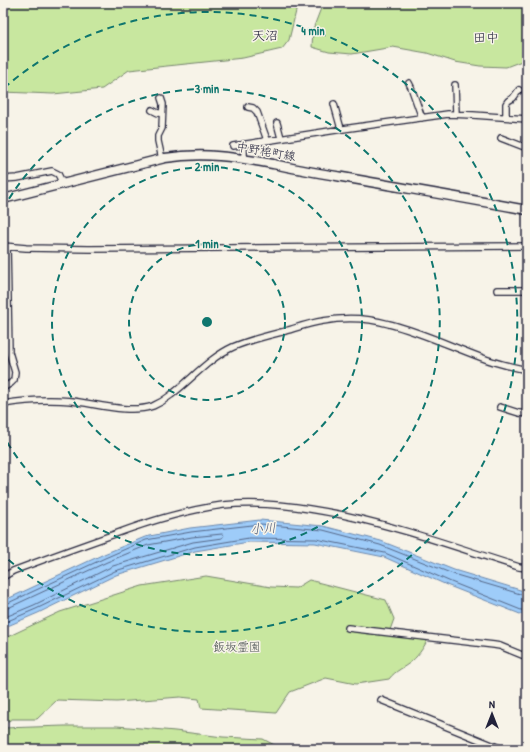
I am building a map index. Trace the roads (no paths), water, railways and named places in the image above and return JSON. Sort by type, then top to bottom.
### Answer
[{"type":"main road","name":"中野梍町線","points":[[3,199],[162,159],[180,156],[216,155],[527,210]]},
{"type":"street","points":[[409,83],[422,118]]},
{"type":"street","points":[[455,85],[456,114]]},
{"type":"street","points":[[506,118],[506,104],[519,90]]},
{"type":"street","points":[[161,98],[163,104],[162,128],[158,136],[158,141],[162,159]]},
{"type":"street","points":[[334,104],[341,129]]},
{"type":"street","points":[[248,106],[257,112],[267,140]]},
{"type":"street","points":[[152,110],[162,113]]},
{"type":"street","points":[[233,146],[448,114],[527,119]]},
{"type":"street","points":[[277,123],[280,138]]},
{"type":"street","points":[[501,138],[527,148]]},
{"type":"street","points":[[244,144],[244,159]]},
{"type":"street","points":[[3,179],[17,178],[52,171],[58,174],[63,184]]},
{"type":"street","points":[[3,388],[14,380],[15,372],[9,352],[6,333],[5,246],[26,248],[97,249],[527,246]]},
{"type":"street","points":[[497,290],[527,290]]},
{"type":"street","points":[[3,404],[34,399],[73,401],[132,409],[153,406],[162,402],[178,390],[212,359],[232,348],[246,342],[307,325],[344,318],[370,320],[389,324],[409,330],[482,358],[527,370]]},
{"type":"street","points":[[500,408],[527,414]]},
{"type":"street","points":[[3,577],[13,571],[90,542],[165,517],[221,506],[248,504],[292,506],[358,518],[415,534],[519,567],[527,568]]},
{"type":"street","points":[[348,628],[494,644],[527,657]]},
{"type":"street","points":[[381,700],[502,749]]},
{"type":"water","name":"小川","points":[[260,520],[323,526],[381,541],[454,570],[527,592],[527,615],[520,614],[449,586],[384,557],[315,543],[249,542],[195,551],[116,575],[38,613],[3,628],[3,601],[104,554],[145,537],[190,528]]},
{"type":"district","name":"天沼","points":[[265,35]]},
{"type":"district","name":"田中","points":[[486,37]]},
{"type":"park label","name":"飯坂霊園","points":[[237,646]]}]
